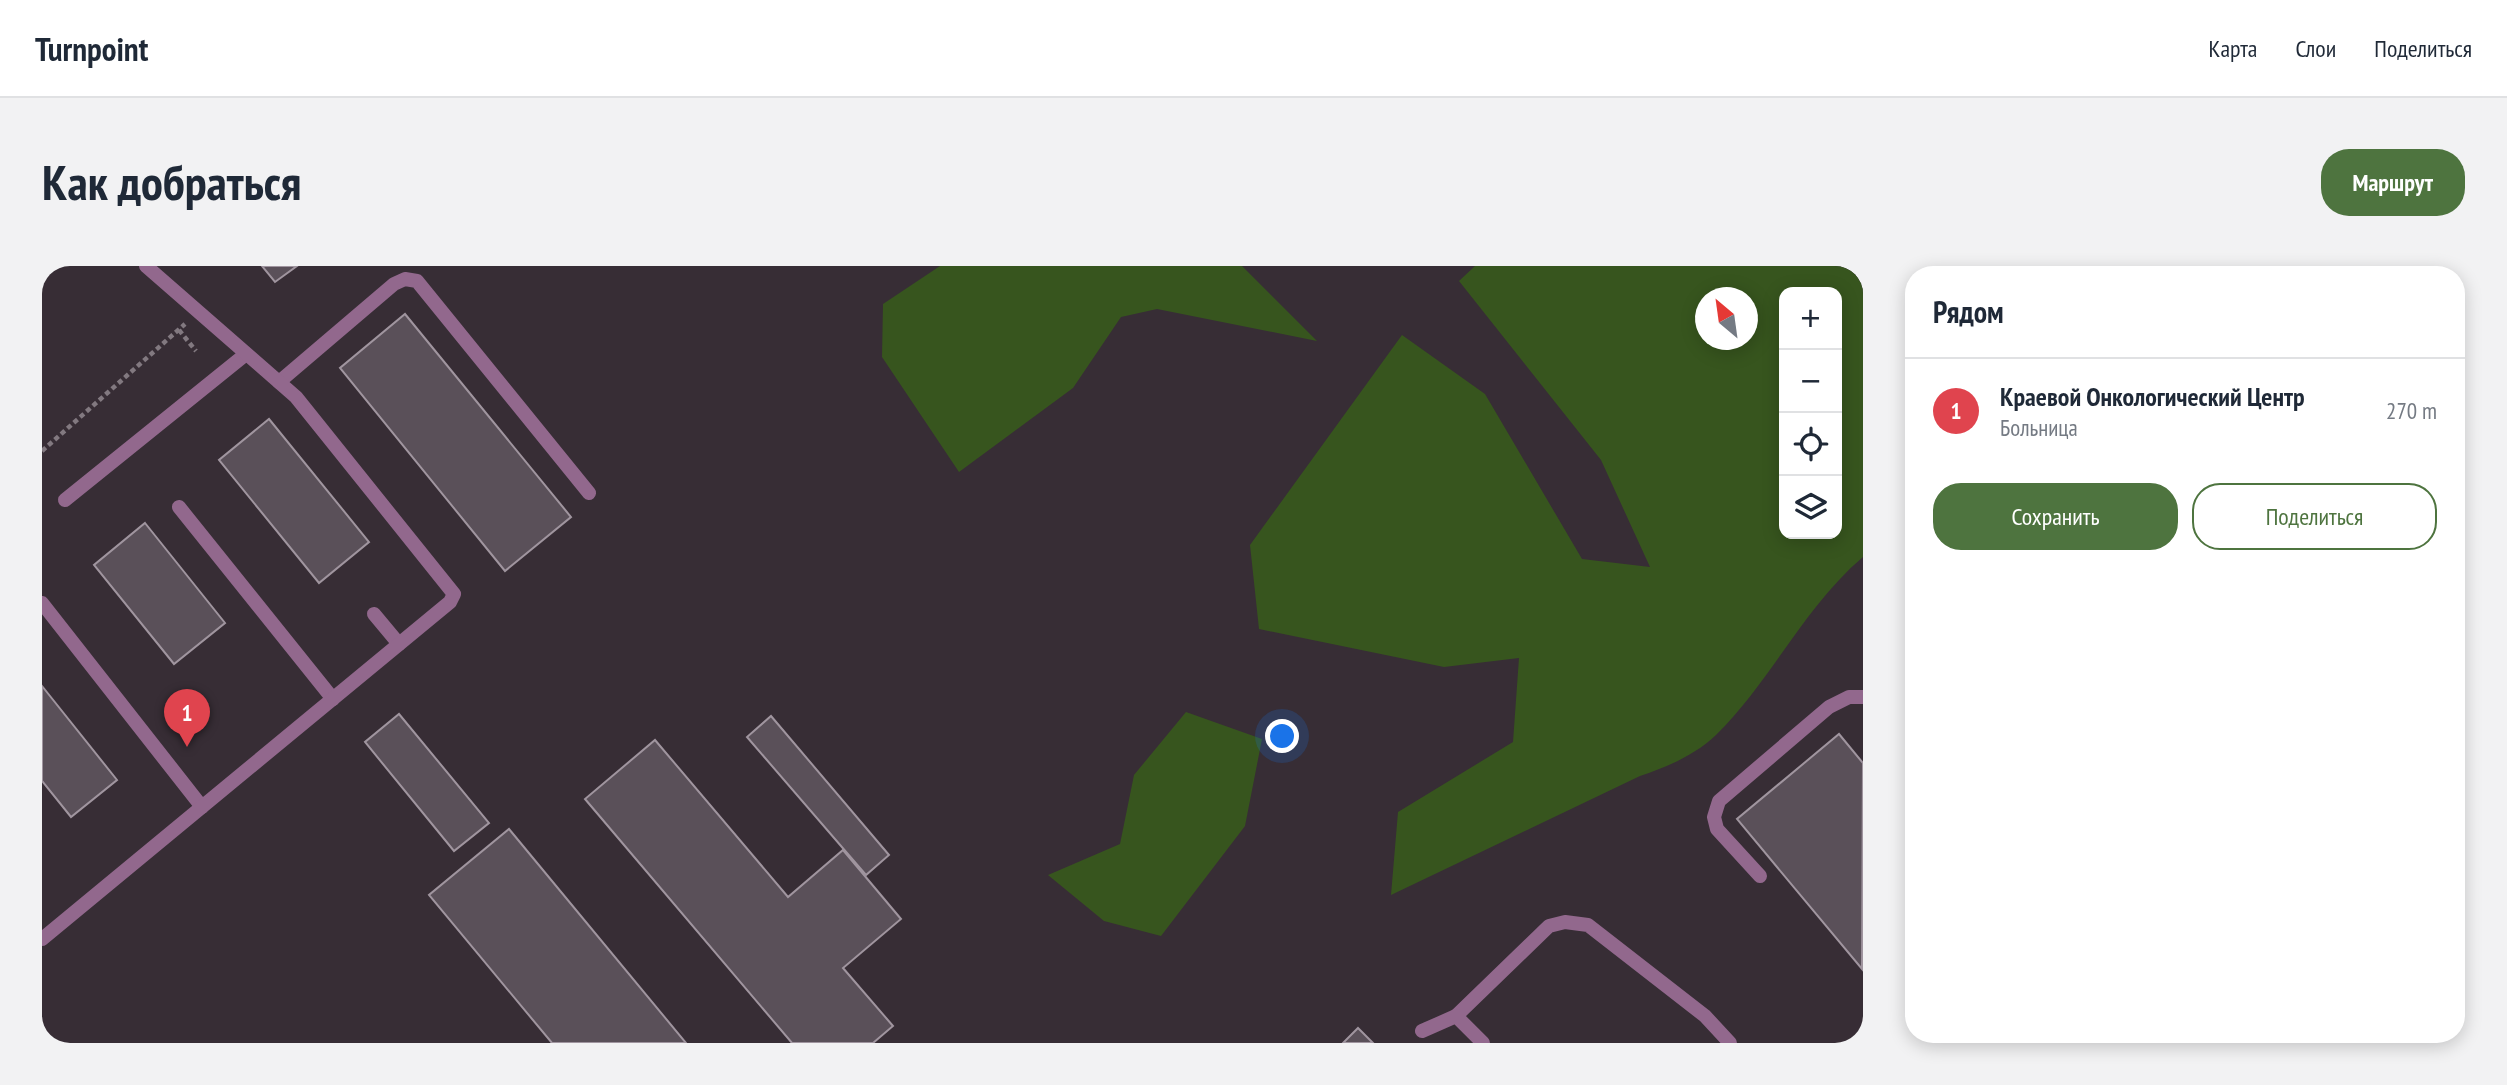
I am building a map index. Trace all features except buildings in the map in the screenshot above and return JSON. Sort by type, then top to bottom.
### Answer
[{"type":"lane","points":[[42,939],[450,602],[454,594],[296,397],[146,266]]},
{"type":"lane","points":[[279,382],[394,284],[405,279],[416,281],[589,493]]},
{"type":"lane","points":[[65,500],[246,354]]},
{"type":"lane","points":[[178,507],[333,699]]},
{"type":"lane","points":[[42,603],[202,807]]},
{"type":"lane","points":[[374,614],[399,644]]},
{"type":"lane","points":[[1760,876],[1717,829],[1714,817],[1719,801],[1829,708],[1849,697],[1863,697]]},
{"type":"lane","points":[[1422,1031],[1456,1016],[1549,926],[1565,922],[1588,925],[1705,1016],[1730,1043]]},
{"type":"lane","points":[[1456,1016],[1483,1043]]},
{"type":"path","points":[[42,451],[199,312]]},
{"type":"path","points":[[179,330],[196,351]]},
{"type":"green space","points":[[940,266],[1242,266],[1317,341],[1157,309],[1121,317],[1073,388],[959,472],[882,357],[883,304]]},
{"type":"green space","points":[[1475,266],[1863,266],[1863,557],[1823,598],[1736,714],[1699,749],[1391,895],[1398,812],[1513,742],[1519,658],[1444,667],[1259,629],[1250,545],[1402,335],[1485,394],[1582,559],[1650,567],[1601,460],[1459,281]]},
{"type":"green space","points":[[1186,712],[1262,739],[1245,826],[1161,936],[1104,921],[1048,875],[1120,844],[1134,775]]},
{"type":"place","name":"Краевой Онкологический Центр","points":[[187,747]]}]
